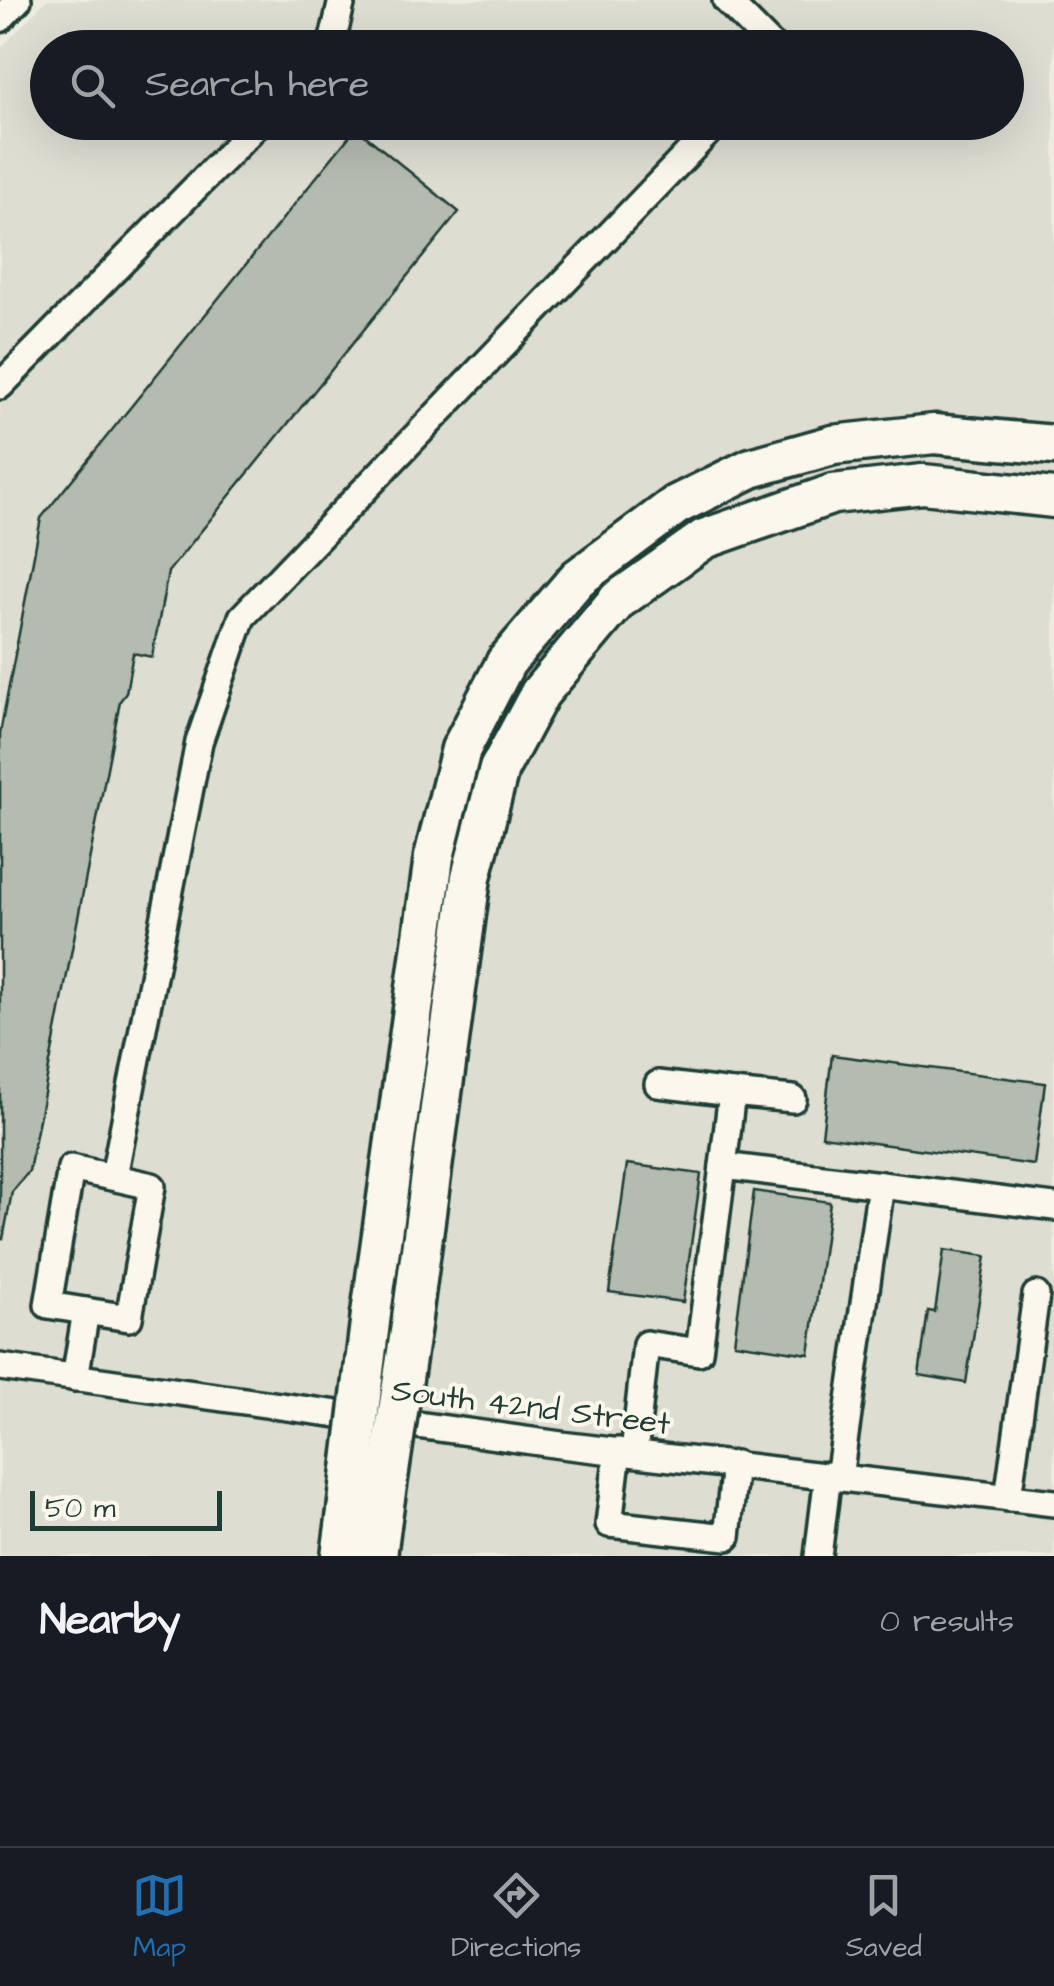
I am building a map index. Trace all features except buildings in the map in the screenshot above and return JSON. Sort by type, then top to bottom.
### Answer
[{"type":"highway","points":[[361,1539],[371,1314],[434,857],[461,749],[506,662],[578,578],[676,505],[751,468],[834,444],[934,434],[1054,445]]},
{"type":"highway","points":[[361,1539],[411,1325],[471,877],[499,769],[540,693],[618,600],[704,539],[832,494],[923,484],[1054,498]]},
{"type":"street","points":[[0,19],[18,0]]},
{"type":"street","points":[[335,30],[342,0]]},
{"type":"street","points":[[726,0],[756,30]]},
{"type":"street","points":[[0,386],[242,140]]},
{"type":"street","points":[[114,1176],[199,742],[242,616],[701,140]]},
{"type":"street","points":[[658,1084],[794,1099]]},
{"type":"street","points":[[732,1092],[699,1352],[646,1344],[609,1524],[726,1546],[735,1464]]},
{"type":"street","points":[[722,1166],[1054,1208]]},
{"type":"street","points":[[71,1168],[114,1176],[152,1186],[130,1318],[48,1305],[71,1168]]},
{"type":"street","points":[[818,1556],[880,1185]]},
{"type":"street","points":[[1008,1498],[1036,1295]]},
{"type":"street","points":[[75,1378],[86,1311]]},
{"type":"street","name":"South 42nd Street","points":[[0,1368],[626,1452],[1054,1503]]},
{"type":"shaded area","points":[[46,0],[1054,0],[1054,1556],[0,1556],[0,49]]}]
